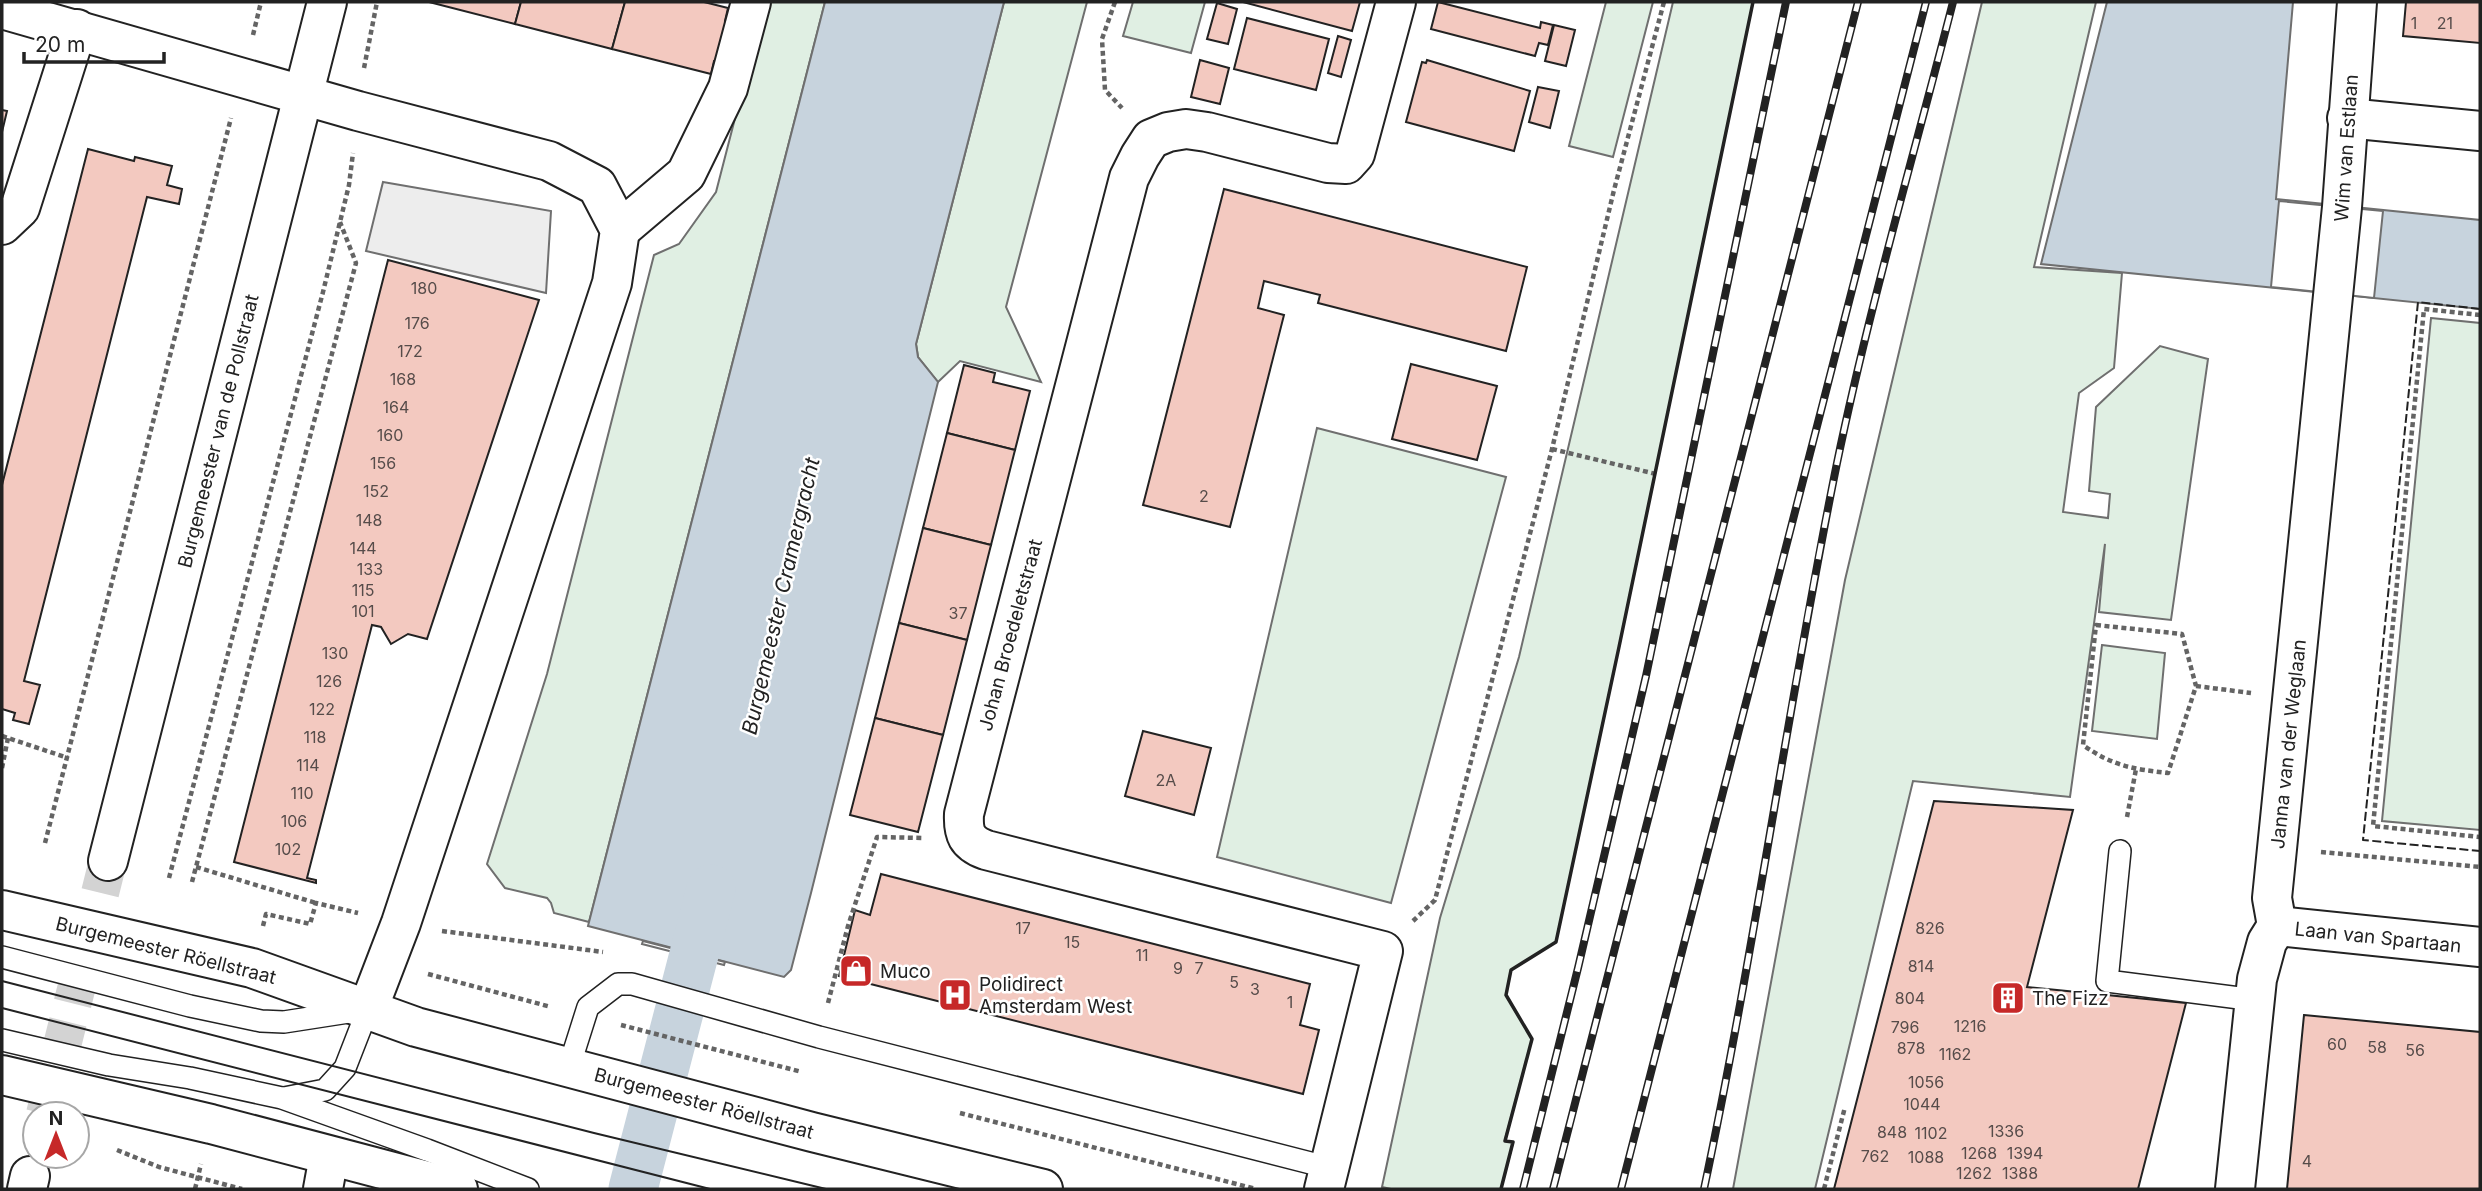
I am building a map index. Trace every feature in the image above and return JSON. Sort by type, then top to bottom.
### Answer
[{"type":"street","name":"Burgemeester van de Pollstraat","points":[[108,861],[327,2]]},
{"type":"street","points":[[368,1009],[608,296],[621,230],[686,174],[728,88],[751,2]]},
{"type":"street","points":[[1152,139],[1168,132],[1186,129],[1328,163],[1346,164],[1355,154],[1396,2]]},
{"type":"street","name":"Wim van Estlaan","points":[[2333,294],[2357,2]]},
{"type":"street","points":[[2,9],[304,96],[549,161],[597,186],[621,230]]},
{"type":"street","points":[[2,225],[20,208],[77,29]]},
{"type":"street","points":[[2347,118],[2480,131]]},
{"type":"street","name":"Johan Broedeletstraat","points":[[966,838],[964,814],[1129,178],[1152,139]]},
{"type":"street","name":"Janna van der Weglaan","points":[[2277,926],[2272,898],[2333,294]]},
{"type":"street","points":[[966,838],[973,845],[986,850],[1383,951],[1327,1179]]},
{"type":"street","name":"Burgemeester Röellstraat","points":[[2,909],[252,968],[416,1027],[812,1132],[1043,1189]]},
{"type":"street","points":[[2235,1189],[2260,961],[2277,926]]},
{"type":"street","name":"Laan van Spartaan","points":[[2277,926],[2480,947]]},
{"type":"street","points":[[2,1075],[211,1124],[326,1172],[458,1189]]},
{"type":"lane","points":[[2120,851],[2107,981],[2255,1000]]},
{"type":"lane","name":"Burgemeester Röellstraat","points":[[2,957],[190,1006],[261,1021],[284,1022],[368,1009]]},
{"type":"lane","points":[[569,1067],[588,1007],[618,984],[632,984],[713,1009],[1327,1179]]},
{"type":"lane","points":[[282,1098],[324,1090],[345,1068],[368,1009]]},
{"type":"lane","points":[[2,1040],[109,1065],[190,1078],[282,1098],[528,1189]]},
{"type":"path","points":[[169,878],[349,185],[358,111],[377,2]]},
{"type":"path","points":[[1115,2],[1102,39],[1105,90],[1152,139]]},
{"type":"path","points":[[1383,951],[1434,900],[1552,449],[1614,190],[1664,2]]},
{"type":"path","points":[[45,844],[217,171]]},
{"type":"path","points":[[192,882],[355,262],[340,221]]},
{"type":"path","points":[[2480,315],[2424,309],[2372,826],[2480,837]]},
{"type":"path","points":[[1552,449],[1656,474]]},
{"type":"path","points":[[2096,625],[2182,634],[2196,686],[2168,773],[2136,769],[2105,760],[2083,745],[2096,625]]},
{"type":"path","points":[[2196,686],[2257,694]]},
{"type":"path","points":[[2,736],[68,758]]},
{"type":"path","points":[[2,768],[8,738]]},
{"type":"path","points":[[2120,851],[2136,769]]},
{"type":"path","points":[[836,967],[877,837],[966,838]]},
{"type":"path","points":[[2277,848],[2480,867]]},
{"type":"path","points":[[196,867],[316,903]]},
{"type":"path","points":[[386,962],[811,1074]]},
{"type":"path","points":[[1824,1189],[1845,1107]]},
{"type":"path","points":[[960,1113],[1256,1189]]},
{"type":"path","points":[[113,1148],[159,1167],[242,1189]]},
{"type":"green space","points":[[765,2],[825,2],[589,922],[554,913],[547,898],[505,888],[487,864],[547,674],[654,255],[679,244],[716,192]]},
{"type":"green space","points":[[1004,2],[1087,2],[1006,307],[1041,382],[960,361],[938,382],[918,357],[916,344]]},
{"type":"green space","points":[[1133,2],[1205,2],[1191,53],[1123,36]]},
{"type":"green space","points":[[1606,2],[1653,2],[1613,157],[1569,146]]},
{"type":"green space","points":[[1673,2],[1753,2],[1556,942],[1511,970],[1506,995],[1532,1039],[1505,1140],[1513,1143],[1501,1189],[1382,1187],[1440,918],[1519,657]]},
{"type":"green space","points":[[1982,2],[2096,2],[2034,267],[2122,273],[2114,368],[2079,393],[2063,512],[2108,518],[2110,494],[2089,491],[2096,407],[2160,346],[2208,359],[2171,620],[2099,612],[2105,544],[2070,797],[1913,781],[1815,1189],[1733,1189],[1845,580]]},
{"type":"green space","points":[[2431,318],[2480,323],[2480,830],[2382,821]]},
{"type":"green space","points":[[1317,428],[1506,477],[1391,903],[1217,857]]},
{"type":"green space","points":[[2102,645],[2165,653],[2157,739],[2092,731]]},
{"type":"shaded area","points":[[383,182],[551,211],[546,293],[366,251]]},
{"type":"water","points":[[825,2],[1004,2],[916,344],[918,357],[938,382],[811,893],[791,970],[784,977],[588,926]]},
{"type":"water","points":[[2107,2],[2293,2],[2276,199],[2480,220],[2480,309],[2041,264]]},
{"type":"pier","points":[[2279,201],[2383,211],[2374,298],[2271,287]]},
{"type":"pier","points":[[643,941],[725,962],[724,965],[642,944]]},
{"type":"building","points":[[429,2],[521,2],[515,24]]},
{"type":"building","points":[[521,2],[625,2],[612,49],[515,24]]},
{"type":"building","points":[[625,2],[704,2],[728,8],[725,21],[734,26],[725,62],[714,61],[711,74],[612,49]]},
{"type":"building","points":[[1243,2],[1360,2],[1352,31]]},
{"type":"building","points":[[1438,2],[1540,28],[1541,22],[1553,25],[1548,45],[1539,43],[1535,56],[1431,29]]},
{"type":"building","points":[[2406,2],[2480,2],[2480,43],[2403,36]]},
{"type":"building","points":[[1217,3],[1237,9],[1228,44],[1207,39]]},
{"type":"building","points":[[1247,18],[1329,39],[1316,90],[1234,69]]},
{"type":"building","points":[[1554,25],[1575,30],[1566,66],[1545,61]]},
{"type":"building","points":[[1338,36],[1351,40],[1341,77],[1328,73]]},
{"type":"building","points":[[1200,60],[1229,68],[1220,104],[1191,97]]},
{"type":"building","points":[[1427,60],[1530,91],[1514,151],[1406,122],[1422,62],[1426,63]]},
{"type":"building","points":[[1538,87],[1559,91],[1550,128],[1529,122]]},
{"type":"building","points":[[2,110],[7,111],[2,132]]},
{"type":"building","points":[[88,149],[134,161],[135,157],[172,166],[167,185],[182,189],[179,204],[147,197],[24,681],[40,685],[29,724],[13,720],[15,713],[2,709],[2,485]]},
{"type":"building","points":[[1224,189],[1527,267],[1506,351],[1318,303],[1320,295],[1264,281],[1258,308],[1284,315],[1230,527],[1143,505]]},
{"type":"building","points":[[388,260],[539,300],[427,639],[408,634],[391,644],[381,627],[372,625],[307,878],[316,880],[316,883],[234,862]]},
{"type":"building","points":[[1411,364],[1497,386],[1477,460],[1392,439]]},
{"type":"building","points":[[964,365],[995,373],[993,382],[1030,391],[1015,450],[947,433]]},
{"type":"building","points":[[947,433],[1015,450],[991,545],[923,528]]},
{"type":"building","points":[[923,528],[991,545],[967,640],[899,623]]},
{"type":"building","points":[[899,623],[967,640],[943,735],[875,718]]},
{"type":"building","points":[[875,718],[943,735],[918,832],[850,815]]},
{"type":"building","points":[[1143,731],[1211,748],[1194,815],[1125,796]]},
{"type":"building","name":"The Fizz","points":[[1934,801],[2073,810],[2027,987],[2186,1003],[2138,1189],[1834,1189]]},
{"type":"building","points":[[881,874],[1310,984],[1300,1025],[1319,1030],[1303,1094],[839,976],[855,910],[870,915]]},
{"type":"building","points":[[2304,1015],[2480,1032],[2480,1189],[2287,1189]]},
{"type":"waterway","name":"Burgemeester Cramergracht","points":[[633,1189],[711,889]]},
{"type":"tunnel","points":[[48,1100],[108,861]]},
{"type":"tram line","points":[[2,981],[594,1133],[826,1189]]},
{"type":"tram line","points":[[2,1008],[710,1189]]},
{"type":"railway","points":[[1523,1189],[1646,676],[1786,2]]},
{"type":"railway","points":[[1553,1189],[1858,2]]},
{"type":"railway","points":[[1621,1189],[1926,2]]},
{"type":"railway","points":[[1704,1189],[1837,463],[1877,289],[1953,2]]},
{"type":"fence","points":[[2480,309],[2418,302],[2363,840],[2480,851]]},
{"type":"wall","points":[[1501,1189],[1513,1142],[1505,1141],[1532,1039],[1506,995],[1511,970],[1556,942],[1753,2]]},
{"type":"place","name":"Muco","points":[[856,971]]},
{"type":"place","name":"Polidirect Amsterdam West","points":[[955,995]]},
{"type":"place","name":"The Fizz","points":[[2008,998]]}]
